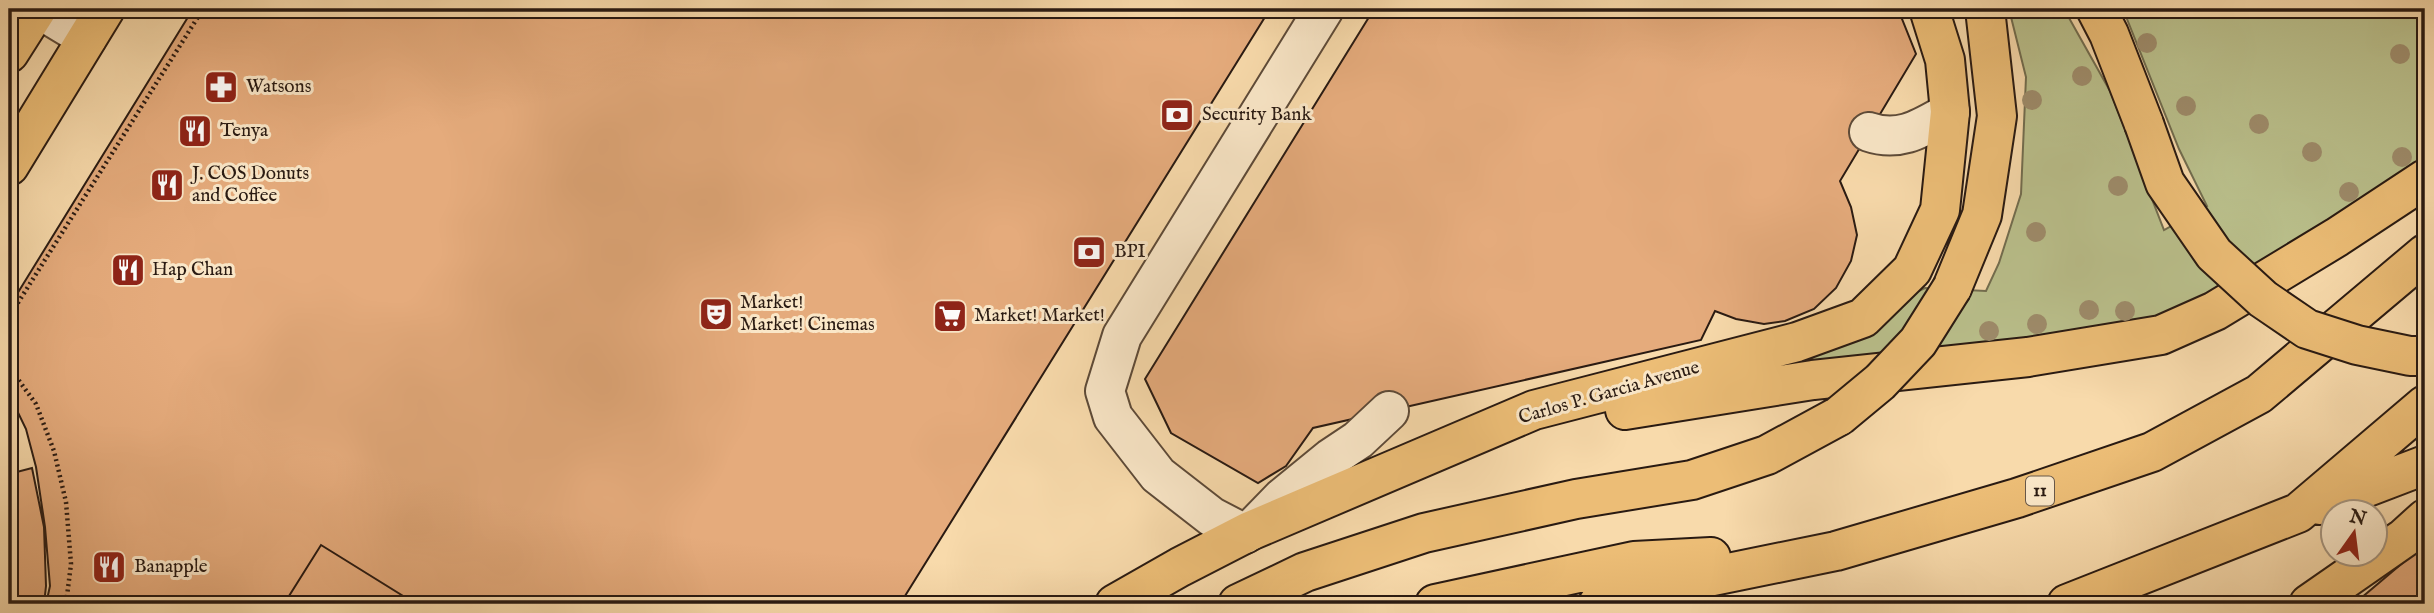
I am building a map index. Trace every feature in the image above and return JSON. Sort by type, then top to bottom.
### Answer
[{"type":"main road","points":[[9,53],[38,9]]},
{"type":"main road","name":"Carlos P. Garcia Avenue","points":[[1115,604],[1247,532],[1534,410],[1797,342],[1863,318],[1912,270],[1940,210],[1950,112],[1945,60],[1929,9]]},
{"type":"main road","points":[[1238,604],[1305,572],[1424,533],[1576,499],[1692,480],[1767,455],[1839,416],[1880,382],[1919,342],[1952,288],[1982,215],[1997,116],[1985,9]]},
{"type":"main road","points":[[2096,9],[2109,34],[2165,183],[2214,254],[2263,299],[2307,329],[2357,345],[2410,356],[2425,356]]},
{"type":"main road","points":[[9,166],[96,23]]},
{"type":"main road","points":[[1371,480],[1567,420],[1813,380],[2028,357],[2161,335],[2215,311],[2337,237],[2425,179]]},
{"type":"main road","name":"11","points":[[1598,604],[1645,590],[1836,551],[2017,498],[2152,452],[2259,394],[2425,254]]},
{"type":"main road","points":[[2298,513],[2425,405]]},
{"type":"main road","points":[[2067,604],[2425,465]]},
{"type":"main road","points":[[2309,604],[2404,538],[2425,519]]},
{"type":"main road","points":[[1435,604],[1634,561],[1836,551]]},
{"type":"lane","points":[[38,9],[96,23]]},
{"type":"lane","points":[[1324,9],[1122,336],[1105,391],[1113,417],[1158,475],[1213,517],[1247,532],[1282,498],[1331,457],[1357,440],[1388,411]]},
{"type":"lane","points":[[1869,132],[1885,136],[1910,134],[1950,112]]},
{"type":"path","points":[[9,317],[203,9]]},
{"type":"path","points":[[9,367],[36,404],[54,451],[66,502],[71,564],[66,604]]},
{"type":"green space","points":[[2009,9],[2064,9],[2110,91],[2164,230],[2207,206],[2179,149],[2123,9],[2425,9],[2425,168],[2148,328],[1741,373],[1925,288],[1986,291],[1999,263],[2021,194],[2026,77]]},
{"type":"building","name":"Market! Market!","points":[[193,9],[1270,9],[900,604],[46,604],[50,586],[36,467],[26,429],[9,394],[9,307]]},
{"type":"building","points":[[1374,9],[1898,9],[1916,54],[1840,181],[1851,207],[1857,235],[1851,261],[1836,288],[1814,309],[1785,321],[1764,324],[1736,319],[1715,311],[1701,340],[1313,428],[1286,466],[1258,483],[1171,433],[1145,379]]},
{"type":"building","points":[[32,468],[44,527],[44,604],[9,604],[9,474]]},
{"type":"building","points":[[2425,544],[2425,604],[2354,604]]},
{"type":"building","points":[[321,545],[416,604],[284,604]]},
{"type":"place","name":"Watsons","points":[[221,87]]},
{"type":"place","name":"Security Bank","points":[[1177,115]]},
{"type":"place","name":"Tenya","points":[[195,131]]},
{"type":"place","name":"J. COS Donuts and Coffee","points":[[167,185]]},
{"type":"place","name":"BPI","points":[[1089,252]]},
{"type":"place","name":"Hap Chan","points":[[128,270]]},
{"type":"place","name":"Market! Market! Cinemas","points":[[716,314]]},
{"type":"place","name":"Market! Market!","points":[[950,316]]},
{"type":"place","name":"Banapple","points":[[109,567]]}]
